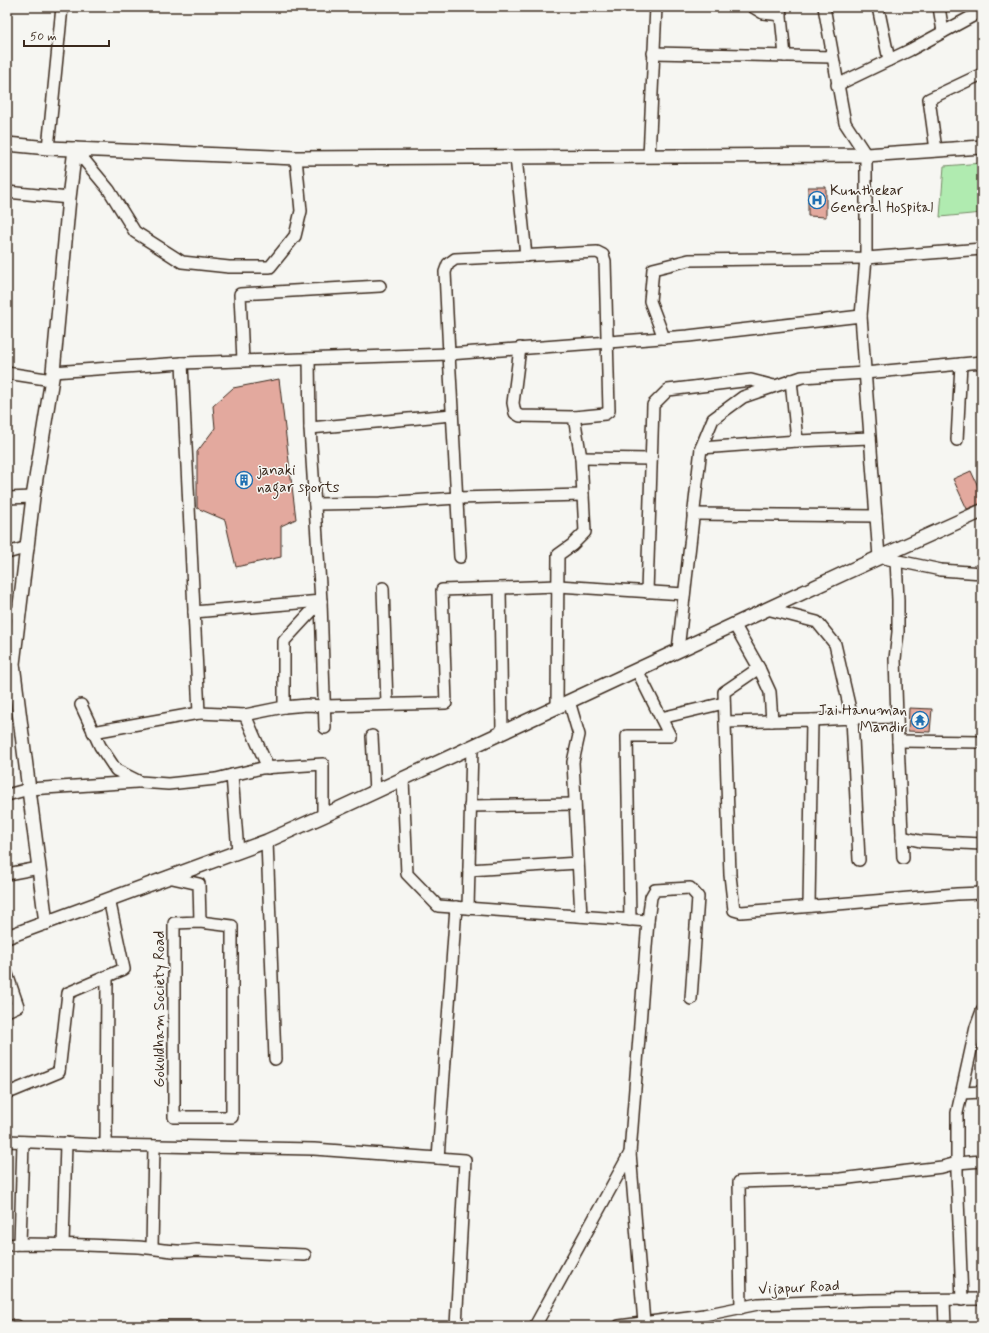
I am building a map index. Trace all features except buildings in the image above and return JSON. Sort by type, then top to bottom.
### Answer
[{"type":"street","points":[[48,148],[62,7]]},
{"type":"street","points":[[649,156],[656,7]]},
{"type":"street","points":[[753,7],[763,13],[781,11],[785,56]]},
{"type":"street","points":[[824,7],[845,123],[866,155],[866,258],[861,316],[879,557]]},
{"type":"street","points":[[878,7],[889,60]]},
{"type":"street","points":[[939,7],[943,32]]},
{"type":"street","points":[[837,85],[889,60],[982,11]]},
{"type":"street","points":[[654,54],[832,56]]},
{"type":"street","points":[[936,150],[929,98],[982,74]]},
{"type":"street","points":[[7,144],[48,148],[296,158],[866,155],[982,147]]},
{"type":"street","points":[[75,149],[109,190],[135,232],[182,262],[229,266],[270,266],[295,236],[301,211],[296,158]]},
{"type":"street","points":[[46,923],[14,664],[34,497],[52,376],[75,149]]},
{"type":"street","points":[[516,157],[526,256]]},
{"type":"street","points":[[7,192],[69,198]]},
{"type":"street","points":[[664,338],[650,301],[653,269],[689,260],[866,258],[982,249]]},
{"type":"street","points":[[460,557],[445,272],[448,264],[456,259],[598,252],[603,254],[609,411],[604,414],[574,417],[520,416],[515,413],[513,403],[520,348]]},
{"type":"street","points":[[243,361],[240,294],[380,286]]},
{"type":"street","points":[[7,373],[52,376],[182,363],[449,354],[664,338],[861,316]]},
{"type":"street","points":[[309,359],[310,428],[321,601],[325,728]]},
{"type":"street","points":[[678,650],[701,448],[713,419],[744,397],[802,377],[865,373],[982,362]]},
{"type":"street","points":[[182,363],[199,713]]},
{"type":"street","points":[[957,440],[961,364]]},
{"type":"street","points":[[647,592],[654,405],[668,390],[751,380],[774,386]]},
{"type":"street","points":[[791,380],[797,441]]},
{"type":"street","points":[[310,428],[452,415]]},
{"type":"street","points":[[557,707],[558,555],[572,545],[585,532],[581,458],[574,417]]},
{"type":"street","points":[[701,448],[797,441],[870,438]]},
{"type":"street","points":[[581,458],[652,458]]},
{"type":"street","points":[[315,504],[381,503],[457,498],[583,495]]},
{"type":"street","points":[[7,498],[34,497]]},
{"type":"street","points":[[7,937],[267,841],[982,510]]},
{"type":"street","points":[[693,514],[876,516]]},
{"type":"street","points":[[7,553],[28,547]]},
{"type":"street","points":[[879,557],[941,570],[982,572]]},
{"type":"street","points":[[896,560],[898,632],[895,659],[904,858]]},
{"type":"street","points":[[93,732],[199,713],[245,715],[284,707],[307,705],[324,706],[446,702],[442,590],[558,586],[684,594]]},
{"type":"street","points":[[383,588],[387,704]]},
{"type":"street","points":[[500,588],[502,732]]},
{"type":"street","points":[[194,612],[321,601]]},
{"type":"street","points":[[284,707],[284,641],[321,601]]},
{"type":"street","points":[[767,609],[817,622],[835,644],[852,718],[859,860]]},
{"type":"street","points":[[7,614],[20,611]]},
{"type":"street","points":[[734,624],[760,668],[770,692],[772,721]]},
{"type":"street","points":[[760,668],[724,692],[730,875],[734,910],[741,912],[982,893]]},
{"type":"street","points":[[630,920],[627,736],[670,736],[637,670]]},
{"type":"street","points":[[569,701],[579,735],[573,762],[581,916]]},
{"type":"street","points":[[661,718],[724,702]]},
{"type":"street","points":[[81,705],[100,746],[116,770],[140,782]]},
{"type":"street","points":[[245,715],[268,768]]},
{"type":"street","points":[[725,722],[897,717]]},
{"type":"street","points":[[809,906],[812,720]]},
{"type":"street","points":[[372,736],[375,792]]},
{"type":"street","points":[[898,741],[982,742]]},
{"type":"street","points":[[468,908],[472,747]]},
{"type":"street","points":[[7,795],[29,790],[140,782],[168,784],[216,779],[268,768],[323,764],[323,816]]},
{"type":"street","points":[[232,775],[238,852]]},
{"type":"street","points":[[403,779],[407,874],[438,906],[648,921]]},
{"type":"street","points":[[470,806],[575,804]]},
{"type":"street","points":[[902,837],[920,841],[982,844]]},
{"type":"street","points":[[267,841],[275,1059]]},
{"type":"street","points":[[469,870],[578,863]]},
{"type":"street","points":[[7,874],[39,868]]},
{"type":"street","points":[[168,877],[199,884],[200,922]]},
{"type":"street","points":[[644,1323],[630,1153],[648,921],[651,897],[655,890],[690,888],[698,897],[691,999]]},
{"type":"street","points":[[7,1091],[13,1091],[59,1072],[68,993],[124,969],[109,899]]},
{"type":"street","points":[[438,1158],[456,907]]},
{"type":"street","name":"Gokuldham Society Road","points":[[200,922],[232,926],[232,1117],[174,1117],[174,923],[200,922]]},
{"type":"street","points":[[7,974],[18,1006],[7,1011]]},
{"type":"street","points":[[106,1145],[107,976]]},
{"type":"street","points":[[962,1300],[956,1163],[956,1113],[962,1093],[976,1027],[982,1011]]},
{"type":"street","points":[[962,1093],[982,1092]]},
{"type":"street","points":[[7,1141],[106,1145],[314,1148],[465,1160],[456,1326]]},
{"type":"street","points":[[20,1244],[23,1142]]},
{"type":"street","points":[[63,1244],[66,1143]]},
{"type":"street","points":[[152,1248],[154,1146]]},
{"type":"street","points":[[535,1326],[630,1153]]},
{"type":"street","points":[[741,1308],[739,1182],[840,1179],[956,1163],[982,1161]]},
{"type":"street","points":[[7,1245],[63,1244],[152,1248],[187,1252],[196,1250],[305,1255]]},
{"type":"street","name":"Vijapur Road","points":[[619,1326],[704,1315],[758,1304],[869,1300],[982,1300]]},
{"type":"street","points":[[944,1300],[945,1326]]},
{"type":"street","points":[[7,1326],[17,1326]]},
{"type":"street","points":[[162,1326],[197,1326]]},
{"type":"green space","points":[[982,163],[982,213],[940,217],[944,166]]},
{"type":"place","name":"Kumthekar General Hospital","points":[[817,200]]},
{"type":"place","name":"janaki nagar sports","points":[[244,480]]},
{"type":"place","name":"Jai Hanuman Mandir","points":[[920,720]]}]
